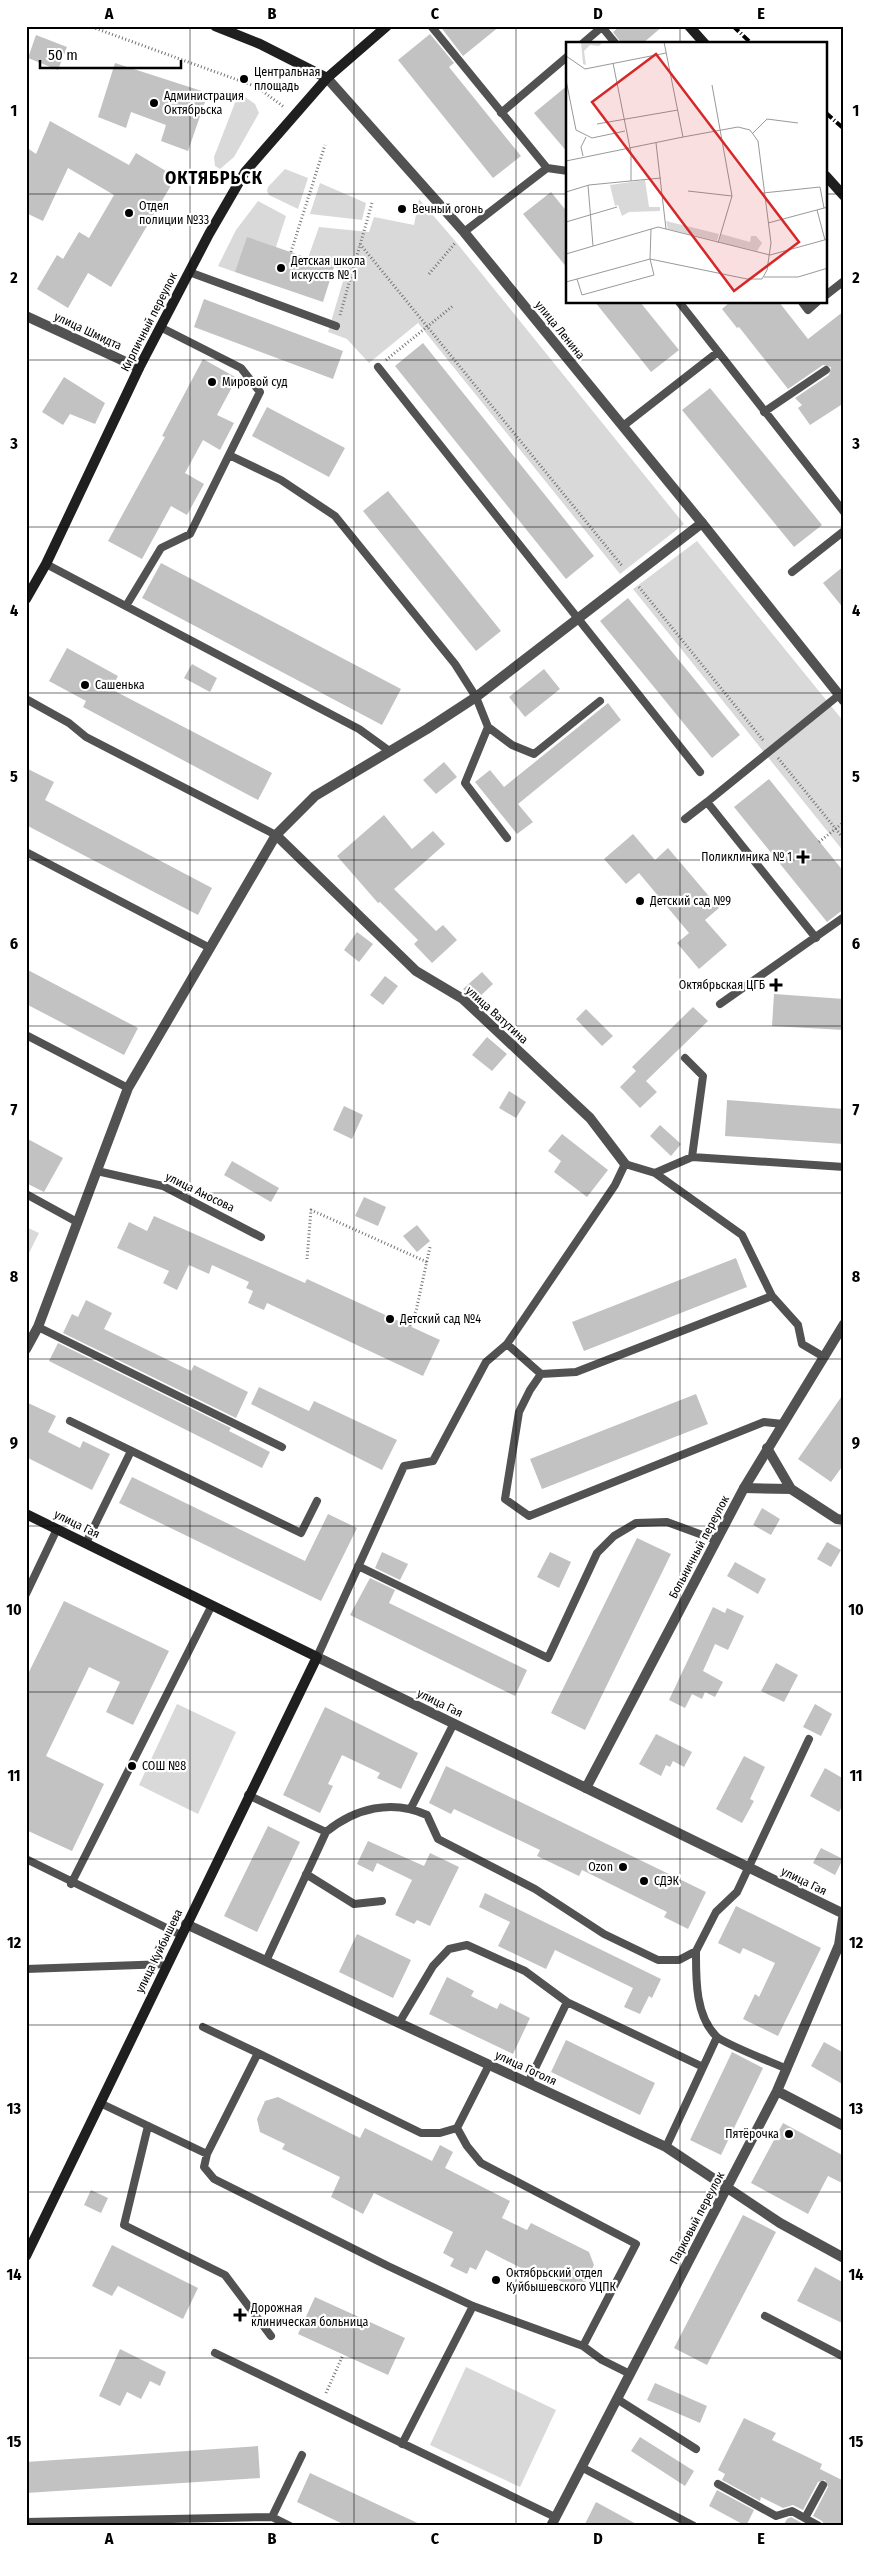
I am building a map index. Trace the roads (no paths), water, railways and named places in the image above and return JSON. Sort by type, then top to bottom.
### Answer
[{"type":"main road","name":"улица Ленина","points":[[215,26],[260,44],[327,78]]},
{"type":"main road","name":"Кирпичный переулок","points":[[26,599],[46,564],[139,368],[189,272],[246,172],[327,78],[387,26]]},
{"type":"main road","points":[[689,26],[703,42]]},
{"type":"main road","points":[[828,178],[844,196]]},
{"type":"main road","name":"улица Гая","points":[[26,1514],[317,1657]]},
{"type":"main road","name":"улица Куйбышева","points":[[26,2256],[248,1795],[317,1657]]},
{"type":"street","name":"улица Ленина","points":[[327,78],[464,232],[702,523],[841,698]]},
{"type":"street","name":"улица Шмидта","points":[[26,316],[139,368]]},
{"type":"street","points":[[26,1349],[38,1326],[128,1088],[276,834],[315,796],[388,750],[427,729],[476,697],[702,523]]},
{"type":"street","name":"улица Ватутина","points":[[276,834],[416,971],[463,999],[590,1118],[625,1164]]},
{"type":"street","name":"Больничный переулок","points":[[586,1788],[744,1488],[844,1324]]},
{"type":"street","points":[[768,1448],[791,1489],[837,1519],[844,1520]]},
{"type":"street","points":[[744,1488],[791,1489]]},
{"type":"street","name":"улица Гая","points":[[317,1657],[844,1913]]},
{"type":"street","name":"Парковый переулок","points":[[553,2521],[777,2092],[839,1945],[844,1913]]},
{"type":"street","name":"улица Гоголя","points":[[186,1924],[666,2147],[780,2223],[844,2258]]},
{"type":"street","points":[[777,2092],[844,2126]]},
{"type":"lane","points":[[431,26],[547,168],[566,171]]},
{"type":"lane","points":[[584,42],[602,27],[614,42]]},
{"type":"lane","points":[[502,113],[566,58]]},
{"type":"lane","points":[[464,232],[547,168]]},
{"type":"lane","points":[[189,272],[336,326]]},
{"type":"lane","points":[[828,293],[844,281]]},
{"type":"lane","points":[[680,304],[844,512]]},
{"type":"lane","points":[[804,304],[808,310],[815,304]]},
{"type":"lane","points":[[126,606],[161,548],[190,534],[260,392],[241,368],[160,328]]},
{"type":"lane","points":[[623,426],[718,352]]},
{"type":"lane","points":[[378,367],[700,772]]},
{"type":"lane","points":[[764,412],[826,370]]},
{"type":"lane","points":[[229,455],[281,480],[335,516],[454,664],[476,697],[488,727],[512,745],[534,754],[600,701]]},
{"type":"lane","points":[[792,572],[844,531]]},
{"type":"lane","points":[[46,564],[359,729],[388,750]]},
{"type":"lane","points":[[685,819],[841,698]]},
{"type":"lane","points":[[26,699],[70,723],[86,737],[276,834]]},
{"type":"lane","points":[[488,727],[465,783],[508,838]]},
{"type":"lane","points":[[706,802],[816,938]]},
{"type":"lane","points":[[26,852],[210,948]]},
{"type":"lane","points":[[720,1004],[844,917]]},
{"type":"lane","points":[[26,1035],[128,1088]]},
{"type":"lane","points":[[685,1058],[703,1076],[692,1157]]},
{"type":"lane","points":[[655,1173],[692,1157],[844,1167]]},
{"type":"lane","points":[[317,1657],[404,1466],[433,1462],[486,1362],[507,1344],[615,1185],[625,1164],[655,1173],[742,1235],[772,1296],[798,1325],[802,1344],[824,1357]]},
{"type":"lane","name":"улица Аносова","points":[[97,1171],[163,1186],[261,1237]]},
{"type":"lane","points":[[26,1194],[77,1222]]},
{"type":"lane","points":[[507,1344],[541,1374],[576,1372],[772,1296]]},
{"type":"lane","points":[[38,1326],[282,1447]]},
{"type":"lane","points":[[541,1374],[530,1390],[519,1412],[504,1499],[529,1516],[764,1422],[783,1424]]},
{"type":"lane","points":[[70,1422],[301,1533],[316,1500]]},
{"type":"lane","points":[[86,1543],[131,1451]]},
{"type":"lane","points":[[358,1566],[548,1658],[597,1554],[614,1536],[636,1523],[667,1522],[716,1540]]},
{"type":"lane","points":[[26,1594],[57,1529]]},
{"type":"lane","points":[[71,1883],[212,1605]]},
{"type":"lane","points":[[411,1808],[454,1723]]},
{"type":"lane","points":[[787,2069],[717,2037],[703,2016],[696,1978],[696,1950],[716,1912],[737,1892],[750,1868],[809,1739]]},
{"type":"lane","points":[[248,1795],[326,1832]]},
{"type":"lane","points":[[266,1961],[326,1832],[341,1819],[373,1807],[411,1808],[427,1815],[438,1839],[535,1889],[604,1934],[658,1960],[679,1960],[696,1950]]},
{"type":"lane","points":[[26,1859],[71,1883],[181,1935]]},
{"type":"lane","points":[[306,1874],[354,1904],[382,1901]]},
{"type":"lane","points":[[399,2023],[432,1966],[450,1949],[467,1945],[524,1971],[567,2002],[703,2067]]},
{"type":"lane","points":[[26,1969],[167,1964]]},
{"type":"lane","points":[[528,2083],[567,2002]]},
{"type":"lane","points":[[204,2027],[421,2133],[440,2133],[458,2128],[488,2065]]},
{"type":"lane","points":[[666,2147],[717,2037]]},
{"type":"lane","points":[[258,2053],[207,2154],[204,2167],[214,2179],[388,2266],[473,2306],[583,2346],[602,2360],[630,2374]]},
{"type":"lane","points":[[100,2103],[207,2154]]},
{"type":"lane","points":[[148,2126],[124,2226],[225,2275],[271,2336]]},
{"type":"lane","points":[[458,2128],[467,2146],[481,2163],[636,2244],[583,2346]]},
{"type":"lane","points":[[402,2444],[473,2306]]},
{"type":"lane","points":[[765,2316],[844,2357]]},
{"type":"lane","points":[[215,2353],[402,2444],[553,2521]]},
{"type":"lane","points":[[617,2399],[696,2449]]},
{"type":"lane","points":[[272,2517],[302,2455]]},
{"type":"lane","points":[[581,2467],[694,2526]]},
{"type":"lane","points":[[718,2484],[776,2516],[792,2511],[819,2526]]},
{"type":"lane","points":[[805,2518],[823,2485]]},
{"type":"lane","points":[[26,2522],[272,2517],[290,2526]]},
{"type":"railway","points":[[733,26],[750,42]]},
{"type":"railway","points":[[828,115],[844,129]]},
{"type":"place","name":"Центральная площадь","points":[[244,79]]},
{"type":"place","name":"Администрация Октябрьска","points":[[154,103]]},
{"type":"place","name":"Вечный огонь","points":[[402,209]]},
{"type":"place","name":"Отдел полиции №33","points":[[129,213]]},
{"type":"place","name":"Детская школа искусств № 1","points":[[281,268]]},
{"type":"place","name":"Мировой суд","points":[[212,382]]},
{"type":"place","name":"Сашенька","points":[[85,685]]},
{"type":"place","name":"Поликлиника № 1","points":[[803,857]]},
{"type":"place","name":"Детский сад №9","points":[[640,901]]},
{"type":"place","name":"Октябрьская ЦГБ","points":[[776,985]]},
{"type":"place","name":"Детский сад №4","points":[[390,1319]]},
{"type":"place","name":"СОШ №8","points":[[132,1766]]},
{"type":"place","name":"Ozon","points":[[623,1867]]},
{"type":"place","name":"СДЭК","points":[[644,1881]]},
{"type":"place","name":"Пятёрочка","points":[[789,2134]]},
{"type":"place","name":"Октябрьский отдел Куйбышевского УЦПК","points":[[496,2280]]},
{"type":"place","name":"Дорожная клиническая больница","points":[[240,2315]]},
{"type":"district","name":"ОКТЯБРЬСК","points":[[214,178]]}]
